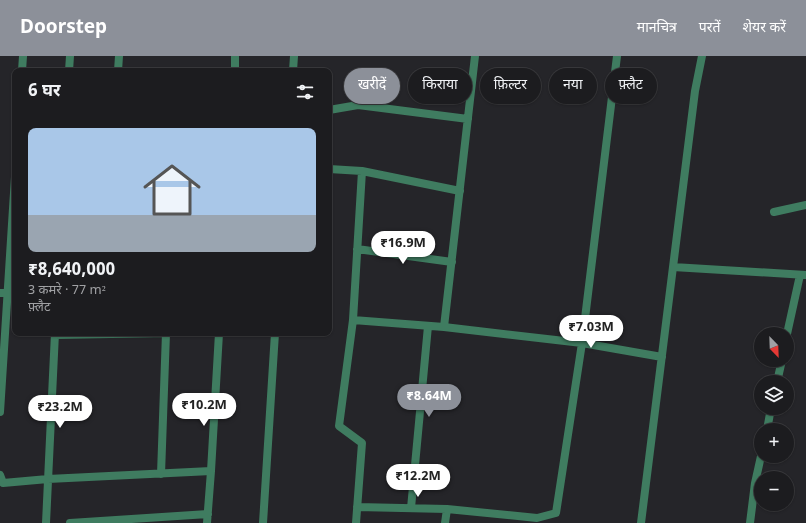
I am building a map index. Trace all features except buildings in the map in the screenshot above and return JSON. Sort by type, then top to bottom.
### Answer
[{"type":"street","points":[[22,68],[23,56]]},
{"type":"street","points":[[69,68],[70,56]]},
{"type":"street","points":[[118,68],[119,56]]},
{"type":"street","points":[[235,56],[235,68]]},
{"type":"street","points":[[293,68],[294,56]]},
{"type":"street","points":[[444,327],[475,56]]},
{"type":"street","points":[[357,506],[447,509],[537,518],[556,513],[582,343],[617,56]]},
{"type":"street","points":[[641,523],[695,91],[702,56]]},
{"type":"street","points":[[332,109],[358,105],[468,119]]},
{"type":"street","points":[[332,169],[362,172],[460,191]]},
{"type":"street","points":[[356,523],[362,443],[339,426],[353,320],[362,172]]},
{"type":"street","points":[[774,212],[806,205]]},
{"type":"street","points":[[0,412],[12,227]]},
{"type":"street","points":[[357,249],[452,262]]},
{"type":"street","points":[[673,267],[803,275],[789,327]]},
{"type":"street","points":[[353,320],[444,327],[582,343],[662,357]]},
{"type":"street","points":[[411,508],[428,326]]},
{"type":"street","points":[[46,523],[55,336]]},
{"type":"street","points":[[161,474],[167,336]]},
{"type":"street","points":[[70,523],[207,519],[219,336]]},
{"type":"street","points":[[263,523],[275,336]]},
{"type":"street","points":[[750,523],[760,463]]},
{"type":"street","points":[[0,475],[3,483],[48,479],[211,471]]},
{"type":"street","points":[[445,523],[447,509]]}]
